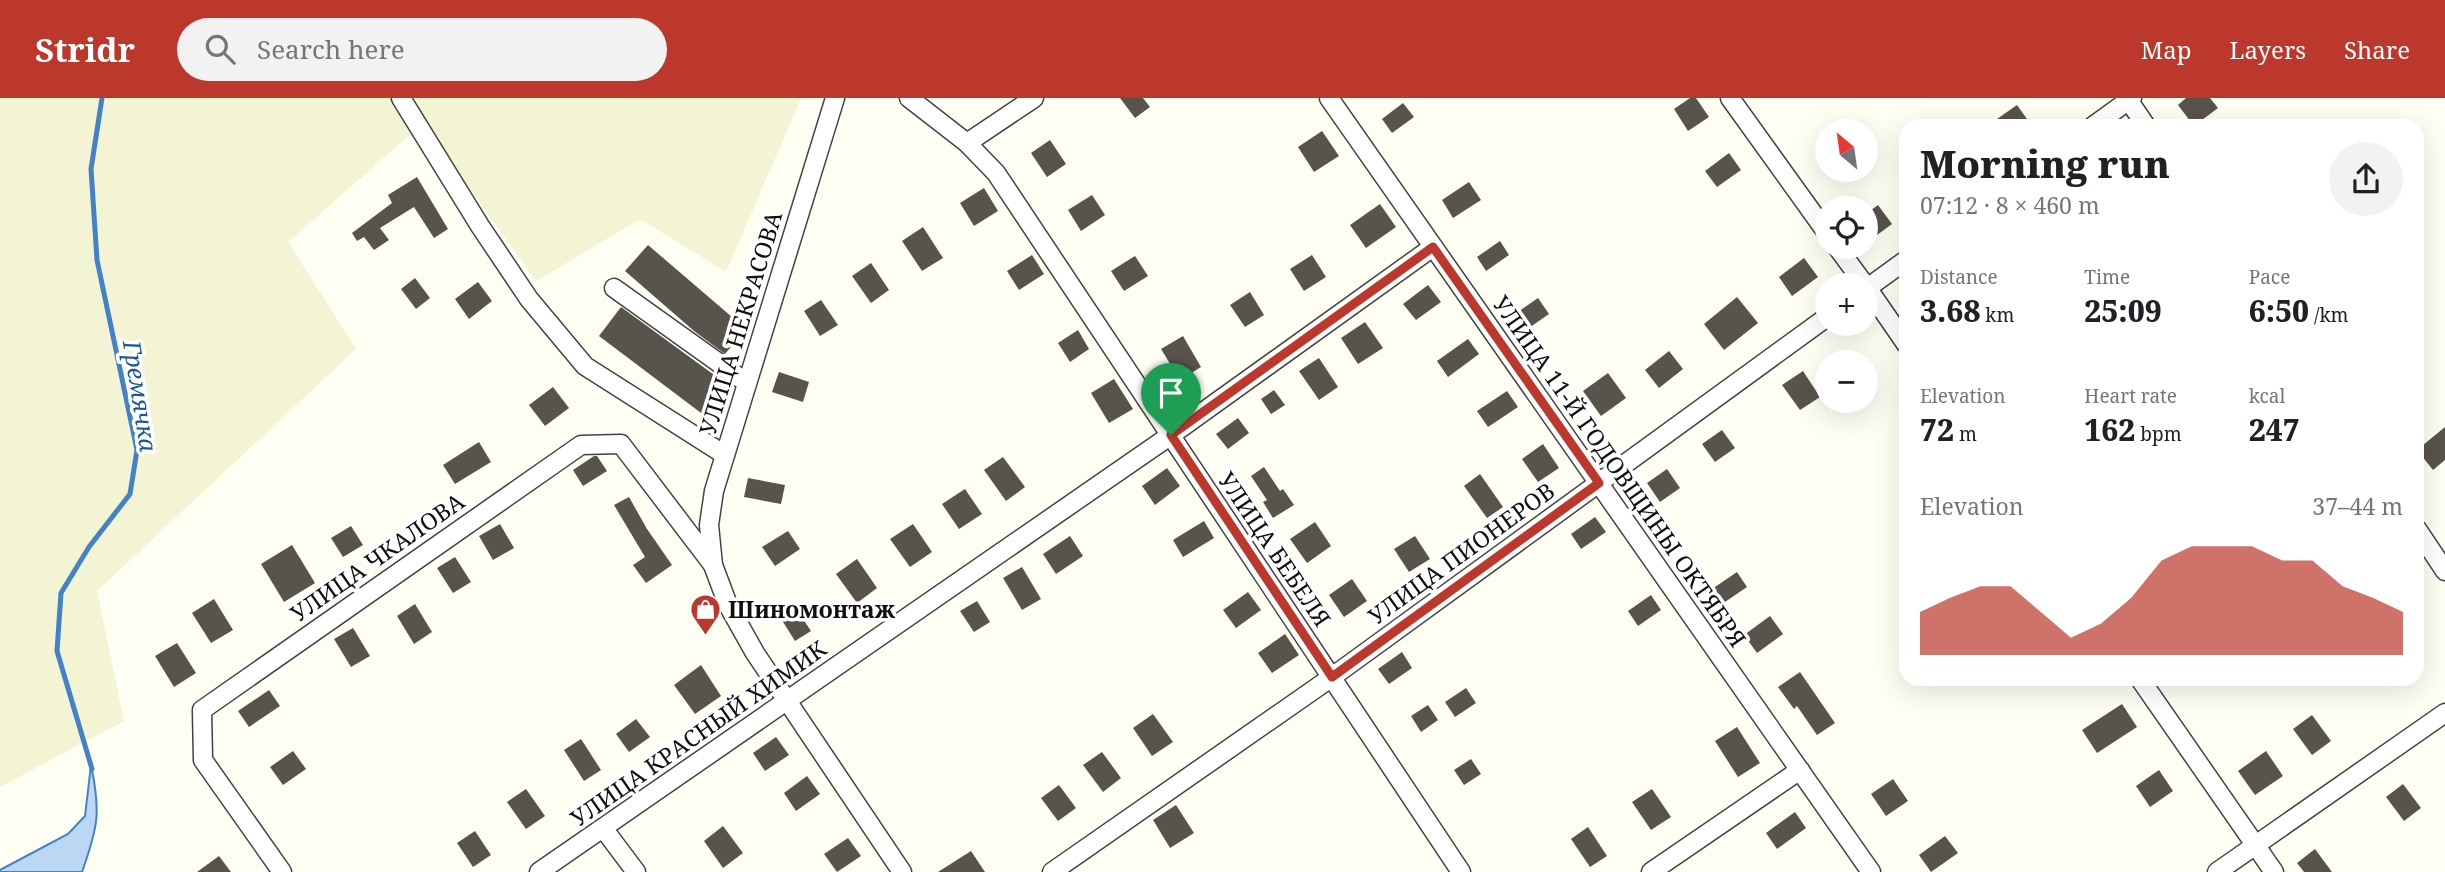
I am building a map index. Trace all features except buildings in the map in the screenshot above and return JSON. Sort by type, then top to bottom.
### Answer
[{"type":"street","points":[[401,98],[472,214],[529,299],[585,366],[725,455]]},
{"type":"street","name":"УЛИЦА НЕКРАСОВА","points":[[835,98],[714,491],[709,525],[713,565],[728,605],[755,653],[902,872]]},
{"type":"street","name":"УЛИЦА БЕБЕЛЯ","points":[[909,98],[967,144],[996,173],[1461,872]]},
{"type":"street","points":[[967,144],[1034,98]]},
{"type":"street","name":"УЛИЦА 11-Й ГОДОВЩИНЫ ОКТЯБРЯ","points":[[1329,98],[1871,872]]},
{"type":"street","points":[[1730,98],[1815,216]]},
{"type":"street","points":[[2102,119],[2129,99],[2142,119]]},
{"type":"street","name":"УЛИЦА КРАСНЫЙ ХИМИК","points":[[539,872],[1171,435],[1433,247]]},
{"type":"street","points":[[1878,279],[1899,265]]},
{"type":"street","points":[[614,288],[747,383]]},
{"type":"street","points":[[1878,304],[1899,334]]},
{"type":"street","name":"УЛИЦА ПИОНЕРОВ","points":[[1052,872],[1332,677],[1815,326]]},
{"type":"street","name":"УЛИЦА НЕКРАСОВА","points":[[581,445],[621,444],[713,565]]},
{"type":"street","name":"УЛИЦА ЧКАЛОВА","points":[[282,872],[203,760],[202,709],[581,445]]},
{"type":"street","points":[[2424,540],[2445,571]]},
{"type":"street","points":[[2145,686],[2274,872]]},
{"type":"street","points":[[2217,872],[2445,713]]},
{"type":"street","points":[[1651,872],[1800,770]]},
{"type":"street","points":[[603,828],[636,872]]},
{"type":"green space","points":[[0,98],[801,98],[726,272],[640,219],[536,281],[423,123],[288,242],[356,349],[97,591],[124,721],[0,787]]},
{"type":"water","points":[[91,765],[97,808],[95,831],[82,872],[0,872],[68,834],[85,816]]},
{"type":"waterway","name":"Гремячка","points":[[92,769],[57,651],[61,593],[89,547],[130,494],[137,450],[97,260],[91,169],[102,98]]},
{"type":"place","name":"Шиномонтаж","points":[[705,636]]},
{"type":"route","points":[[1433,247],[1599,483],[1332,677],[1171,435],[1433,247]]}]
